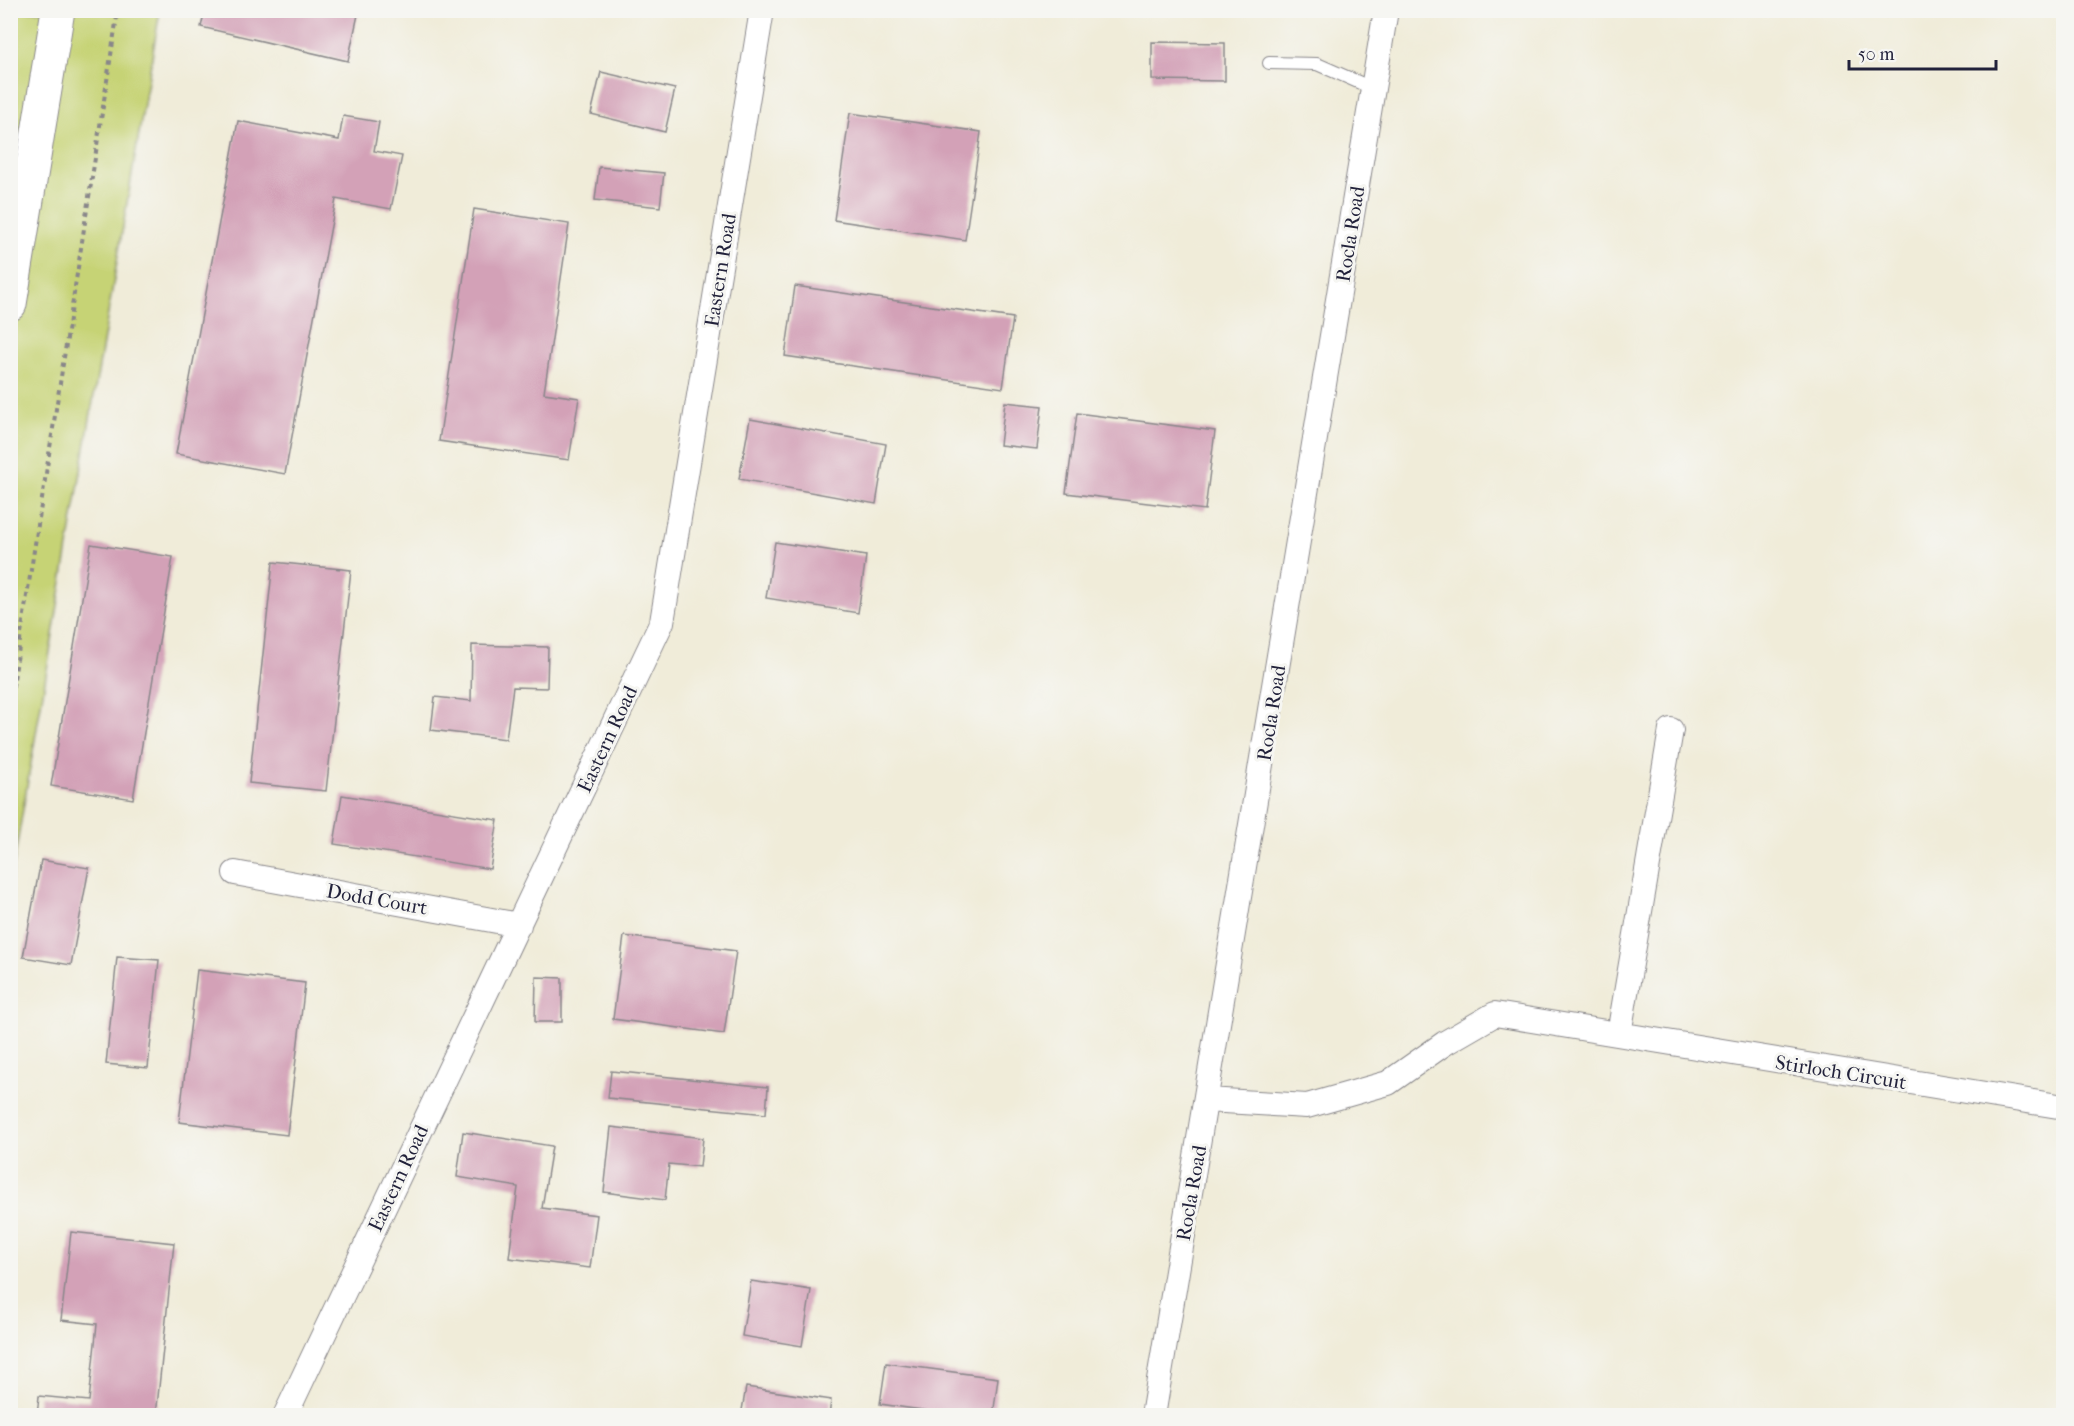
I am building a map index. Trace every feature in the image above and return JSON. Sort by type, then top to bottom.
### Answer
[{"type":"main road","points":[[10,304],[58,10]]},
{"type":"street","name":"Eastern Road","points":[[285,1416],[662,622],[762,10]]},
{"type":"street","name":"Rocla Road","points":[[1153,1416],[1386,10]]},
{"type":"street","points":[[1619,1034],[1671,730]]},
{"type":"street","name":"Dodd Court","points":[[235,873],[519,925]]},
{"type":"street","name":"Stirloch Circuit","points":[[1207,1100],[1307,1106],[1388,1083],[1445,1043],[1495,1014],[2064,1107]]},
{"type":"lane","points":[[1269,63],[1317,64],[1374,89]]},
{"type":"path","points":[[10,705],[118,10]]},
{"type":"green space","points":[[11,11],[160,11],[11,879]]},
{"type":"building","points":[[205,10],[359,10],[348,61],[201,27]]},
{"type":"building","points":[[1152,42],[1225,43],[1225,81],[1152,80]]},
{"type":"building","points":[[601,72],[675,89],[665,132],[591,114]]},
{"type":"building","points":[[850,113],[981,132],[965,240],[834,220]]},
{"type":"building","points":[[343,116],[379,122],[374,151],[402,156],[391,209],[336,199],[285,474],[176,454],[238,121],[339,140]]},
{"type":"building","points":[[599,167],[664,173],[660,207],[595,200]]},
{"type":"building","points":[[474,209],[569,224],[544,393],[579,398],[569,460],[439,441]]},
{"type":"building","points":[[795,286],[1013,318],[1003,388],[785,356]]},
{"type":"building","points":[[1005,402],[1042,406],[1037,449],[1000,445]]},
{"type":"building","points":[[1077,413],[1215,431],[1205,510],[1066,493]]},
{"type":"building","points":[[750,419],[886,444],[876,504],[739,479]]},
{"type":"building","points":[[775,542],[866,556],[858,613],[766,598]]},
{"type":"building","points":[[91,544],[173,557],[133,799],[51,786]]},
{"type":"building","points":[[273,562],[351,570],[326,791],[249,783]]},
{"type":"building","points":[[472,645],[548,647],[547,688],[513,687],[506,739],[431,730],[435,697],[471,701]]},
{"type":"building","points":[[342,795],[498,820],[490,869],[334,844]]},
{"type":"building","points":[[41,860],[89,868],[71,965],[23,957]]},
{"type":"building","points":[[624,936],[736,951],[724,1034],[613,1019]]},
{"type":"building","points":[[117,957],[159,960],[148,1068],[106,1064]]},
{"type":"building","points":[[197,970],[305,983],[287,1135],[179,1122]]},
{"type":"building","points":[[536,977],[562,978],[562,1022],[535,1022]]},
{"type":"building","points":[[611,1071],[768,1087],[766,1114],[608,1098]]},
{"type":"building","points":[[611,1127],[703,1138],[700,1167],[669,1164],[665,1200],[604,1192]]},
{"type":"building","points":[[463,1132],[552,1146],[542,1208],[597,1215],[590,1268],[509,1258],[518,1187],[457,1177]]},
{"type":"building","points":[[71,1232],[174,1243],[156,1416],[37,1416],[39,1396],[89,1401],[97,1324],[61,1320]]},
{"type":"building","points":[[751,1281],[811,1290],[802,1346],[742,1336]]},
{"type":"building","points":[[886,1363],[998,1378],[993,1416],[964,1416],[880,1404]]},
{"type":"building","points":[[746,1387],[831,1400],[829,1416],[741,1416]]}]
